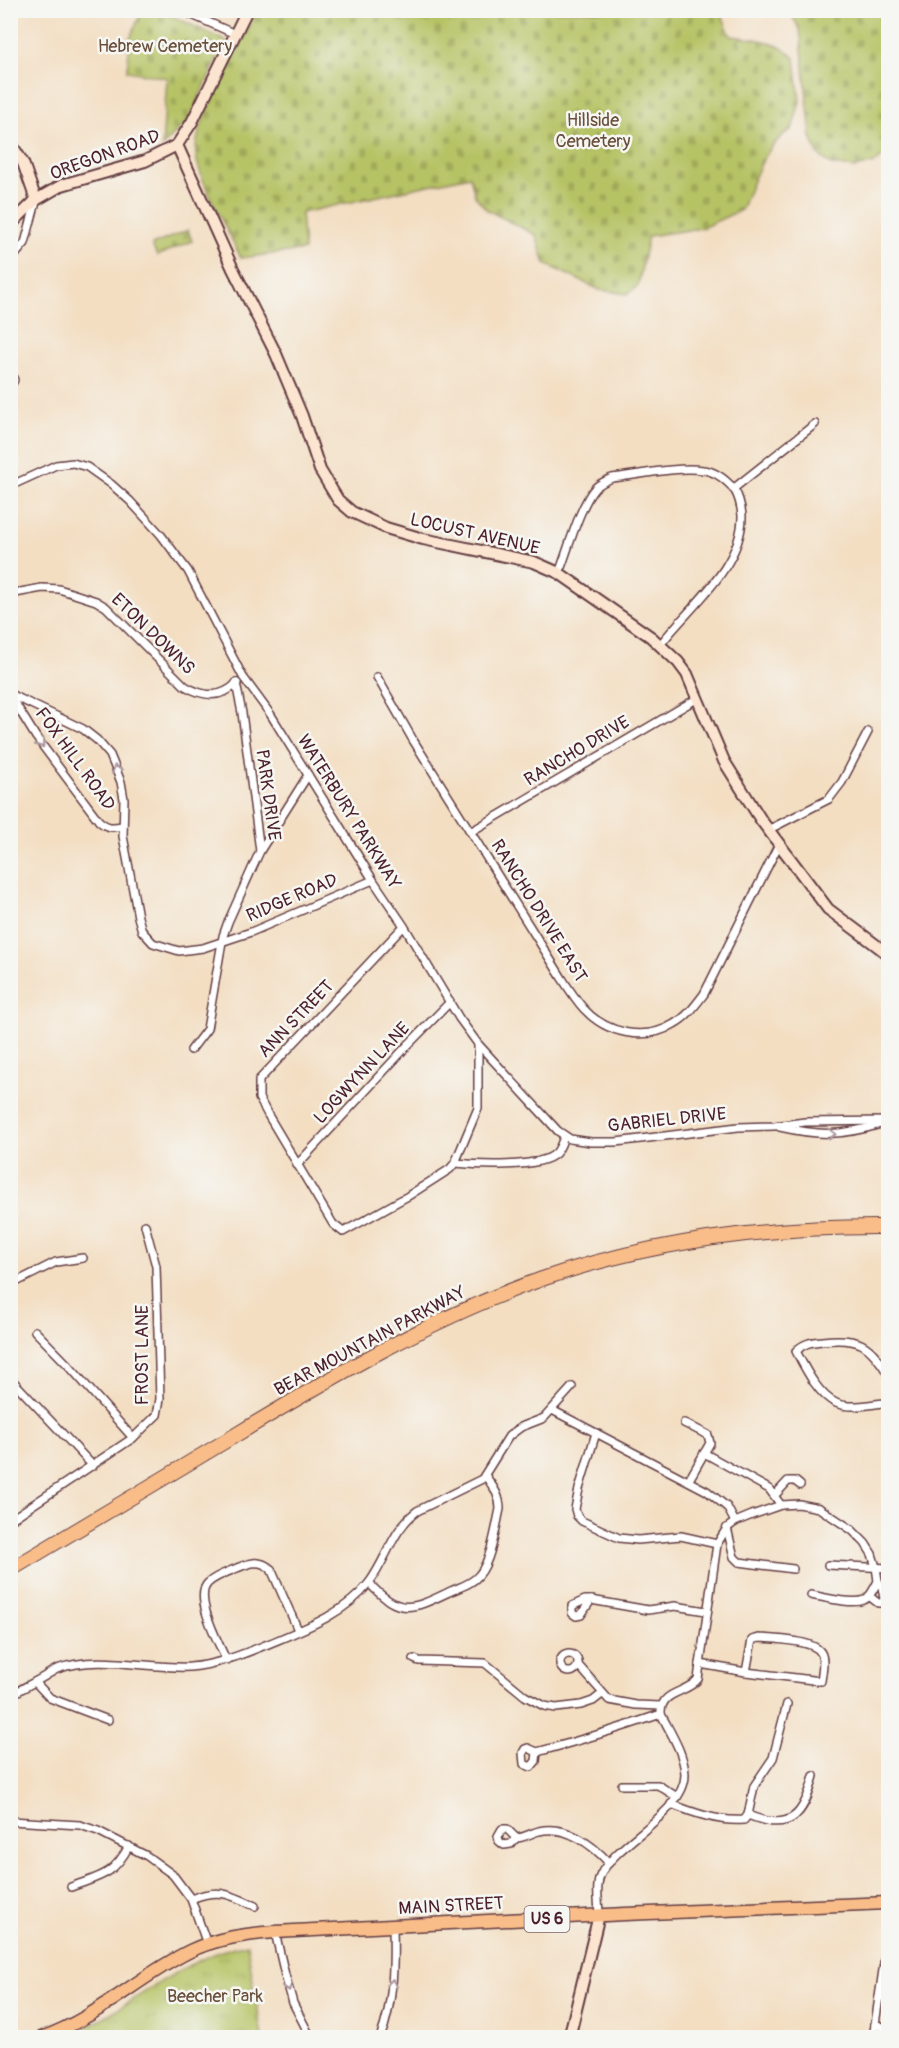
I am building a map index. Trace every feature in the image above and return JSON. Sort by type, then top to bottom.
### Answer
[{"type":"highway","name":"BEAR MOUNTAIN PARKWAY","points":[[10,1561],[336,1368],[444,1311],[516,1280],[578,1259],[677,1237],[777,1224],[888,1219]]},
{"type":"highway","name":"BEAR MOUNTAIN PARKWAY","points":[[10,1570],[351,1367],[430,1326],[512,1290],[574,1268],[694,1242],[782,1232],[888,1227]]},
{"type":"main road","name":"MAIN STREET","points":[[41,2037],[90,2016],[161,1967],[207,1944],[232,1937],[275,1932],[888,1903]]},
{"type":"street","points":[[182,10],[235,34]]},
{"type":"street","name":"OREGON ROAD","points":[[10,225],[36,200],[62,185],[145,161],[177,145],[192,122],[247,10]]},
{"type":"street","points":[[10,142],[23,163],[36,200],[25,243],[10,261]]},
{"type":"street","name":"LOCUST AVENUE","points":[[177,145],[233,269],[276,354],[302,416],[320,470],[338,500],[352,512],[386,528],[423,539],[534,562],[559,573],[651,637],[682,668],[698,698],[724,761],[768,830],[804,880],[828,909],[888,954]]},
{"type":"street","points":[[10,370],[14,380],[10,387]]},
{"type":"street","points":[[733,489],[815,424]]},
{"type":"street","name":"WATERBURY PARKWAY","points":[[10,486],[56,465],[65,463],[87,467],[130,501],[161,535],[188,571],[243,676],[271,715],[478,1044],[564,1137]]},
{"type":"street","points":[[559,573],[588,499],[603,482],[612,478],[690,469],[713,472],[723,478],[739,500],[741,536],[715,582],[660,645]]},
{"type":"street","name":"ETON DOWNS","points":[[10,594],[42,588],[59,589],[87,597],[106,607],[185,686],[208,696],[230,690],[236,683]]},
{"type":"street","points":[[236,683],[243,676]]},
{"type":"street","name":"RANCHO DRIVE EAST","points":[[377,677],[413,740],[568,987],[585,1010],[619,1032],[640,1034],[673,1025],[693,1009],[704,994],[779,844]]},
{"type":"street","name":"PARK DRIVE","points":[[192,1050],[207,1029],[222,942],[228,922],[260,851],[243,713],[236,683]]},
{"type":"street","name":"FOX HILL ROAD","points":[[10,695],[36,737],[99,821],[105,827],[122,826]]},
{"type":"street","name":"FOX HILL ROAD","points":[[10,695],[83,729],[103,745],[116,766],[123,799],[122,826],[138,917],[147,938],[153,944],[179,951],[203,948],[222,942]]},
{"type":"street","name":"RANCHO DRIVE","points":[[472,831],[698,698]]},
{"type":"street","points":[[768,830],[829,799],[842,782],[868,732]]},
{"type":"street","points":[[260,851],[308,775]]},
{"type":"street","name":"RIDGE ROAD","points":[[222,942],[373,880]]},
{"type":"street","name":"ANN STREET","points":[[404,926],[259,1080],[259,1098],[297,1165],[338,1230],[346,1231],[408,1196],[450,1169],[455,1163]]},
{"type":"street","name":"LOGWYNN LANE","points":[[297,1165],[450,1002]]},
{"type":"street","points":[[478,1044],[478,1108],[455,1163],[483,1166],[542,1160],[557,1153],[564,1137]]},
{"type":"street","name":"GABRIEL DRIVE","points":[[564,1137],[591,1142],[616,1142],[738,1127],[821,1121],[888,1121]]},
{"type":"street","name":"GABRIEL DRIVE","points":[[774,1126],[833,1135],[888,1121]]},
{"type":"street","name":"FROST LANE","points":[[10,1520],[134,1438],[157,1414],[160,1399],[156,1266],[145,1225]]},
{"type":"street","points":[[10,1285],[56,1262],[83,1258]]},
{"type":"street","points":[[35,1331],[134,1438]]},
{"type":"street","points":[[888,1374],[877,1356],[865,1345],[855,1341],[845,1339],[814,1342],[805,1344],[796,1351],[819,1388],[837,1404],[888,1403]]},
{"type":"street","points":[[10,1378],[93,1466]]},
{"type":"street","points":[[10,1697],[17,1690],[36,1682],[56,1669],[89,1663],[188,1667],[226,1660],[298,1630],[346,1606],[369,1583],[399,1529],[408,1518],[417,1511],[462,1490],[485,1475],[509,1436],[520,1426],[544,1418],[572,1387]]},
{"type":"street","points":[[552,1410],[689,1480],[721,1500],[735,1522]]},
{"type":"street","points":[[684,1423],[708,1435],[710,1443],[689,1480]]},
{"type":"street","points":[[596,1433],[575,1509],[582,1521],[619,1538],[638,1540],[681,1536],[717,1544]]},
{"type":"street","points":[[704,1453],[769,1489],[781,1505]]},
{"type":"street","points":[[369,1583],[393,1604],[407,1607],[435,1599],[475,1579],[484,1567],[500,1509],[497,1492],[485,1475]]},
{"type":"street","points":[[775,1495],[788,1481],[795,1481],[800,1485]]},
{"type":"street","points":[[569,2037],[599,1916],[599,1880],[616,1855],[671,1804],[684,1784],[683,1763],[661,1714],[661,1706],[670,1694],[694,1685],[698,1679],[717,1544],[735,1522],[781,1505],[809,1505],[819,1508],[840,1521],[865,1543],[872,1554],[884,1599],[882,1603],[875,1603],[869,1596]]},
{"type":"street","points":[[728,1528],[734,1557],[739,1562],[793,1569]]},
{"type":"street","points":[[226,1660],[206,1611],[202,1593],[211,1580],[240,1567],[257,1562],[271,1569],[298,1630]]},
{"type":"street","points":[[828,1565],[888,1568]]},
{"type":"street","points":[[811,1595],[863,1600],[869,1596],[878,1581]]},
{"type":"street","points":[[591,1600],[648,1610],[675,1606],[706,1611]]},
{"type":"street","points":[[700,1664],[746,1672],[821,1681],[823,1656],[820,1649],[810,1643],[759,1638],[752,1640],[746,1672]]},
{"type":"street","points":[[414,1659],[485,1663],[525,1696],[544,1706],[556,1708],[581,1705],[593,1701],[602,1694]]},
{"type":"street","points":[[579,1666],[609,1700],[636,1705],[661,1706]]},
{"type":"street","points":[[36,1682],[50,1698],[108,1720]]},
{"type":"street","points":[[671,1804],[694,1813],[723,1820],[744,1820],[748,1815],[754,1786],[773,1758],[787,1704]]},
{"type":"street","points":[[537,1752],[592,1738],[626,1724],[661,1714]]},
{"type":"street","points":[[748,1815],[776,1822],[786,1821],[796,1815],[806,1803],[814,1776]]},
{"type":"street","points":[[622,1785],[658,1785],[677,1797]]},
{"type":"street","points":[[10,1821],[80,1825],[129,1846],[162,1866],[173,1875],[191,1899],[207,1944]]},
{"type":"street","points":[[516,1838],[539,1831],[562,1831],[585,1842],[609,1863]]},
{"type":"street","points":[[70,1887],[109,1872],[129,1846]]},
{"type":"street","points":[[191,1899],[220,1892],[255,1906]]},
{"type":"street","points":[[381,2037],[392,1983],[393,1926]]},
{"type":"street","points":[[275,1932],[293,2003],[311,2037]]},
{"type":"street","points":[[873,2037],[888,1936]]},
{"type":"street","points":[[879,1998],[888,1994]]},
{"type":"street","points":[[875,2024],[888,2029]]},
{"type":"green space","name":"Hebrew Cemetery","points":[[142,11],[162,11],[226,41],[189,119],[162,147],[167,78],[127,71],[130,38]]},
{"type":"green space","name":"Hillside Cemetery","points":[[257,11],[720,11],[731,36],[772,43],[795,58],[800,102],[792,129],[774,145],[760,165],[741,210],[702,228],[648,236],[638,286],[627,294],[600,290],[545,264],[536,235],[487,210],[475,196],[470,176],[301,213],[304,250],[241,258],[202,178],[196,146],[202,122]]},
{"type":"green space","points":[[789,11],[888,11],[888,151],[875,163],[855,168],[831,165],[818,154],[811,137],[800,29]]},
{"type":"green space","points":[[188,230],[192,241],[157,256],[152,245]]},
{"type":"green space","name":"Beecher Park","points":[[247,1944],[262,2037],[66,2037],[100,2020],[193,1964],[228,1949]]}]
